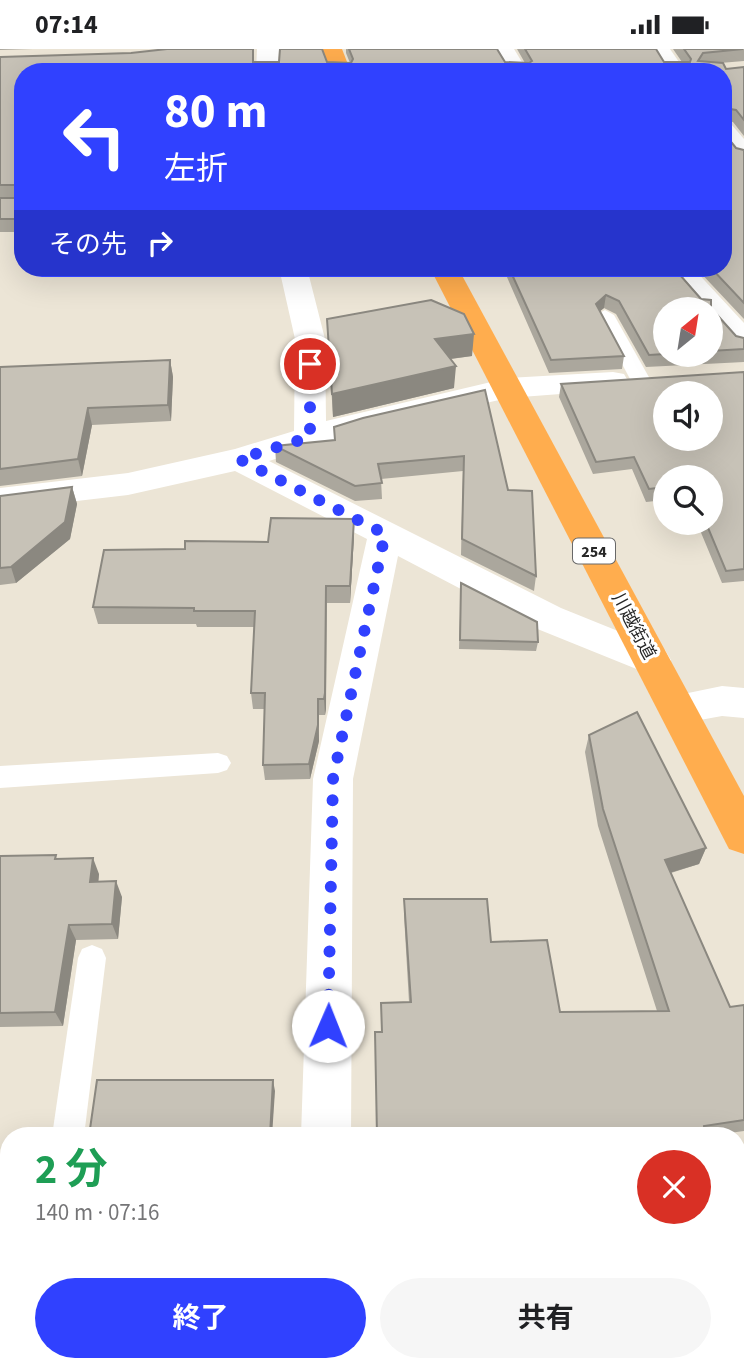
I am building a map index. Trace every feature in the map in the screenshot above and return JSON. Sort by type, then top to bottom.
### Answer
[{"type":"highway","name":"川越街道","points":[[449,277],[744,836]]},
{"type":"street","points":[[732,140],[744,154]]},
{"type":"street","points":[[295,277],[310,339],[310,437]]},
{"type":"street","points":[[686,277],[744,341]]},
{"type":"street","points":[[0,499],[128,484],[239,459],[356,422],[508,388],[653,378]]},
{"type":"street","points":[[239,459],[548,618],[652,660]]},
{"type":"street","points":[[326,1127],[333,779],[385,534]]},
{"type":"street","points":[[678,709],[722,701],[744,703]]},
{"type":"lane","points":[[605,315],[653,378]]},
{"type":"lane","points":[[0,777],[218,764]]},
{"type":"lane","points":[[69,1127],[92,958]]},
{"type":"building","points":[[167,49],[253,49],[253,62],[279,62],[280,49],[322,49],[327,62],[351,63],[14,63],[14,185],[0,185],[0,57],[131,53]]},
{"type":"building","points":[[349,49],[497,49],[505,62],[529,63],[351,63],[353,59]]},
{"type":"building","points":[[525,49],[656,49],[664,62],[690,62],[691,59],[684,49],[743,49],[703,53],[698,61],[723,63],[529,63],[532,61]]},
{"type":"building","points":[[744,67],[744,120],[736,110],[732,109],[732,68]]},
{"type":"building","points":[[732,143],[736,148],[744,150],[744,303],[719,277],[732,277]]},
{"type":"building","points":[[0,198],[14,198],[14,219],[0,219]]},
{"type":"building","points":[[513,277],[682,277],[699,297],[653,297],[653,355],[649,355],[619,301],[606,295],[596,304],[624,356],[551,360]]},
{"type":"building","points":[[431,300],[464,314],[474,334],[435,339],[456,366],[332,394],[327,319]]},
{"type":"building","points":[[723,321],[736,336],[744,338],[744,349],[723,350]]},
{"type":"building","points":[[170,360],[168,405],[88,408],[78,459],[0,469],[0,367]]},
{"type":"building","points":[[744,372],[744,569],[726,571],[711,535],[723,535],[723,465],[653,465],[653,488],[649,489],[634,457],[596,462],[561,384]]},
{"type":"building","points":[[485,390],[508,490],[532,491],[536,576],[462,539],[464,456],[378,464],[382,483],[355,486],[275,446],[335,440],[334,427]]},
{"type":"building","points":[[72,487],[65,522],[11,567],[0,568],[0,496]]},
{"type":"building","points":[[271,518],[354,519],[350,586],[326,586],[325,693],[324,699],[318,699],[318,725],[309,764],[263,765],[265,693],[251,693],[255,611],[93,607],[104,550],[185,549],[185,541],[268,542]]},
{"type":"building","points":[[461,583],[537,622],[538,642],[460,640]]},
{"type":"building","points":[[637,712],[706,848],[665,860],[730,1007],[744,1005],[744,1120],[704,1127],[377,1127],[375,1032],[382,1032],[381,1003],[411,1002],[404,899],[487,899],[491,942],[547,940],[560,1012],[669,1011],[603,809],[589,735]]},
{"type":"building","points":[[56,855],[55,859],[93,858],[90,882],[116,881],[112,924],[69,925],[55,1012],[0,1013],[0,856]]},
{"type":"building","points":[[97,1080],[273,1080],[270,1127],[90,1127]]},
{"type":"route","points":[[310,364],[310,437],[239,459],[385,534],[333,779],[328,1026]]}]
